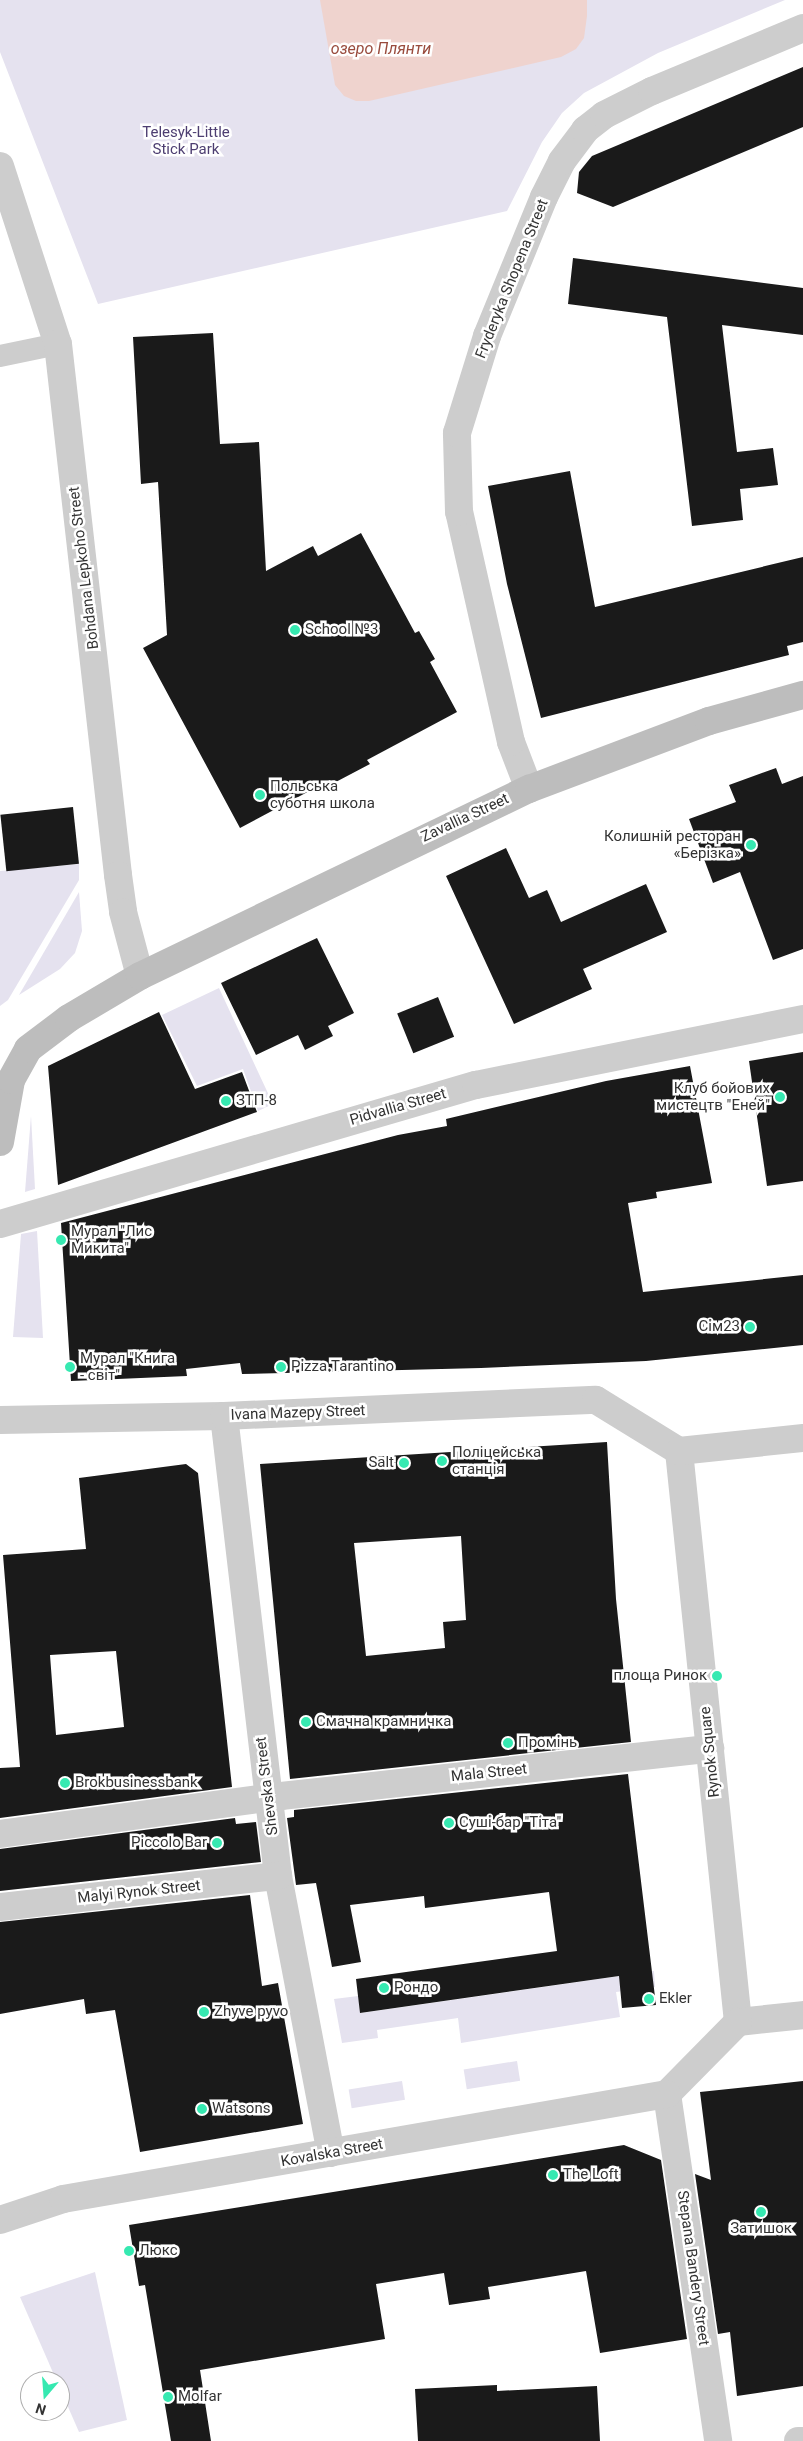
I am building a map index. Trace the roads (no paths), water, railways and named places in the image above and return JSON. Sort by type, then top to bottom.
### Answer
[{"type":"main road","name":"Zavallia Street","points":[[0,1142],[11,1080],[28,1049],[69,1018],[140,976],[529,789],[709,721],[803,695]]},
{"type":"street","name":"Fryderyka Shopena Street","points":[[529,789],[509,732],[459,512],[457,433],[487,336],[544,197],[562,161],[585,130],[604,115],[652,91],[803,28]]},
{"type":"street","name":"Bohdana Lepkoho Street","points":[[0,166],[58,344],[120,884],[140,976]]},
{"type":"street","name":"Pidvallia Street","points":[[0,1224],[476,1084],[803,1019]]},
{"type":"street","name":"Ivana Mazepy Street","points":[[0,1420],[224,1416],[596,1400],[679,1451]]},
{"type":"street","name":"Shevska Street","points":[[224,1416],[278,1876],[331,2153]]},
{"type":"street","points":[[679,1451],[803,1438]]},
{"type":"street","name":"Rynok Square","points":[[679,1451],[738,2022]]},
{"type":"street","name":"Mala Street","points":[[268,1798],[710,1748]]},
{"type":"street","points":[[0,1834],[268,1798]]},
{"type":"street","name":"Malyi Rynok Street","points":[[0,1907],[278,1876]]},
{"type":"street","points":[[667,2094],[738,2022],[803,2015]]},
{"type":"street","name":"Kovalska Street","points":[[0,2220],[63,2198],[667,2094]]},
{"type":"street","name":"Stepana Bandery Street","points":[[667,2094],[718,2441]]},
{"type":"street","points":[[798,2441],[803,2440]]},
{"type":"lane","points":[[0,356],[58,344]]},
{"type":"water","name":"озеро Плянти","points":[[320,0],[587,0],[587,16],[584,38],[576,49],[561,57],[369,101],[356,101],[344,96],[335,85]]},
{"type":"place","name":"School №3","points":[[295,630]]},
{"type":"place","name":"Польська суботня школа","points":[[260,795]]},
{"type":"place","name":"Колишній ресторан «Берізка»","points":[[751,845]]},
{"type":"place","name":"Клуб бойових мистецтв \"Еней\"","points":[[780,1097]]},
{"type":"place","name":"ЗТП-8","points":[[226,1101]]},
{"type":"place","name":"Мурал \"Лис Микита\"","points":[[61,1240]]},
{"type":"place","name":"Сім23","points":[[750,1327]]},
{"type":"place","name":"Мурал \"Книга - світ\"","points":[[70,1367]]},
{"type":"place","name":"Pizza.Tarantino","points":[[281,1367]]},
{"type":"place","name":"Поліцейська станція","points":[[442,1461]]},
{"type":"place","name":"Salt","points":[[404,1463]]},
{"type":"place","name":"площа Ринок","points":[[717,1676]]},
{"type":"place","name":"Смачна крамничка","points":[[306,1722]]},
{"type":"place","name":"Промінь","points":[[508,1743]]},
{"type":"place","name":"Brokbusinessbank","points":[[65,1783]]},
{"type":"place","name":"Суші-бар \"Тіта\"","points":[[449,1823]]},
{"type":"place","name":"Piccolo Bar","points":[[217,1843]]},
{"type":"place","name":"Рондо","points":[[384,1988]]},
{"type":"place","name":"Ekler","points":[[649,1999]]},
{"type":"place","name":"Zhyve pyvo","points":[[204,2012]]},
{"type":"place","name":"Watsons","points":[[202,2109]]},
{"type":"place","name":"The Loft","points":[[553,2175]]},
{"type":"place","name":"Затишок","points":[[761,2212]]},
{"type":"place","name":"Люкс","points":[[129,2251]]},
{"type":"place","name":"Molfar","points":[[168,2397]]},
{"type":"park label","name":"Telesyk-Little Stick Park","points":[[186,140]]}]
